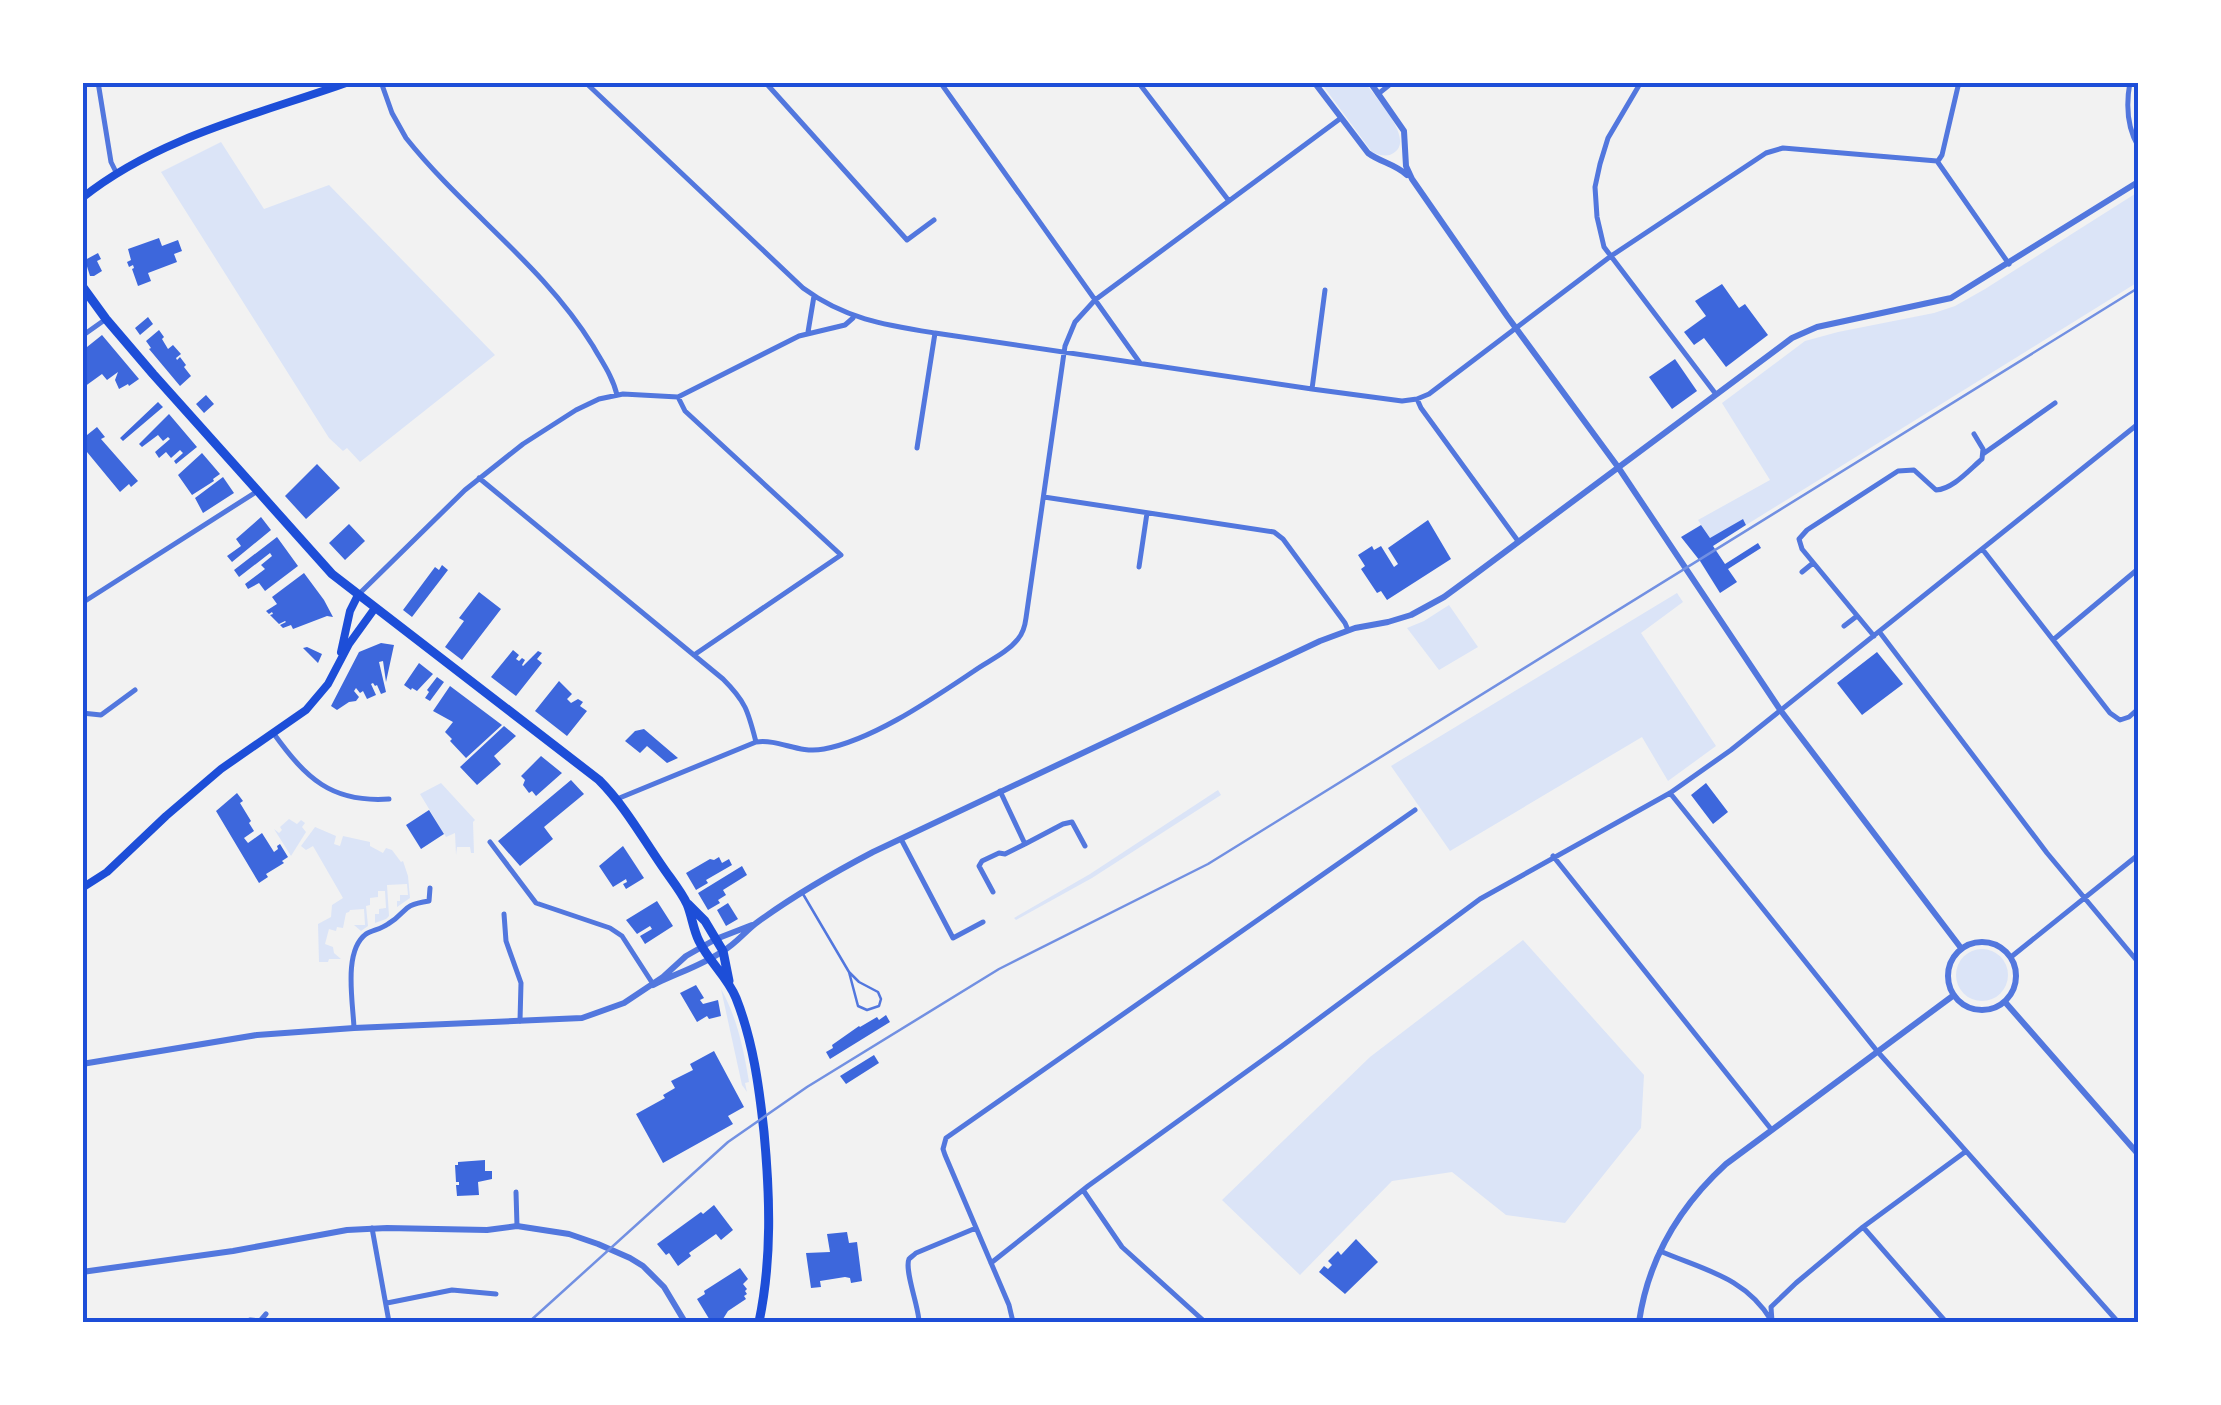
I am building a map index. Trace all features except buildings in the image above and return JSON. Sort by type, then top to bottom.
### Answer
[{"type":"main road","points":[[82,198],[116,174],[202,133],[349,82]]},
{"type":"main road","points":[[82,286],[256,492],[332,574],[580,764],[617,799],[684,898],[728,981],[745,1024],[758,1082],[768,1173],[768,1252],[759,1322]]},
{"type":"main road","points":[[338,662],[350,610],[358,596]]},
{"type":"main road","points":[[82,888],[107,872],[221,769],[306,710],[318,698],[375,608]]},
{"type":"main road","points":[[684,898],[710,928],[713,951],[728,981]]},
{"type":"street","points":[[98,82],[116,174]]},
{"type":"street","points":[[381,82],[406,138],[565,306],[610,376],[617,395]]},
{"type":"street","points":[[585,82],[814,296],[853,316],[935,333],[1402,401],[1429,394],[1611,256],[1766,153],[1783,148],[1937,161]]},
{"type":"street","points":[[765,82],[907,240],[934,220]]},
{"type":"street","points":[[940,82],[1140,363]]},
{"type":"street","points":[[1138,82],[1228,201]]},
{"type":"street","points":[[1314,82],[1368,153],[1412,179]]},
{"type":"street","points":[[1370,82],[1404,131],[1406,166],[1412,179],[1618,467],[1781,712],[1961,948]]},
{"type":"street","points":[[1378,94],[1393,82]]},
{"type":"street","points":[[1641,82],[1608,138],[1596,187],[1600,232],[1604,247],[1715,393]]},
{"type":"street","points":[[1937,161],[1942,155],[1960,82]]},
{"type":"street","points":[[2130,82],[2128,113],[2138,146]]},
{"type":"street","points":[[617,799],[756,742],[812,751],[858,738],[922,704],[1006,650],[1020,636],[1026,618],[1064,352],[1076,322],[1095,300],[1340,118]]},
{"type":"street","points":[[1937,161],[2008,264]]},
{"type":"street","points":[[82,1064],[238,1037],[582,1018],[624,1003],[846,866],[1320,641],[1422,610],[1804,331],[1951,298],[2138,182]]},
{"type":"street","points":[[1312,390],[1325,290]]},
{"type":"street","points":[[808,333],[814,296]]},
{"type":"street","points":[[358,596],[479,478],[554,423],[590,403],[617,395],[678,397],[808,333],[845,325],[853,316]]},
{"type":"street","points":[[82,336],[106,318]]},
{"type":"street","points":[[917,448],[935,333]]},
{"type":"street","points":[[678,397],[685,411],[841,555],[694,655]]},
{"type":"street","points":[[1417,399],[1518,541]]},
{"type":"street","points":[[2055,403],[1984,454],[1948,487],[1936,490],[1914,470],[1898,471],[1806,530],[1799,543],[1877,634],[2138,962]]},
{"type":"street","points":[[990,1262],[1480,899],[1670,792],[1781,712],[2138,424]]},
{"type":"street","points":[[1974,434],[1984,454]]},
{"type":"street","points":[[479,478],[723,679],[742,700],[756,742]]},
{"type":"street","points":[[82,603],[256,492]]},
{"type":"street","points":[[1044,498],[1278,534],[1348,630]]},
{"type":"street","points":[[1140,567],[1146,513]]},
{"type":"street","points":[[1983,550],[2110,714],[2120,720],[2138,709]]},
{"type":"street","points":[[1802,572],[1814,563]]},
{"type":"street","points":[[2053,640],[2138,569]]},
{"type":"street","points":[[1844,626],[1858,616]]},
{"type":"street","points":[[82,705],[82,714],[94,716],[107,712],[135,690]]},
{"type":"street","points":[[274,734],[294,762],[323,786],[359,798],[388,799]]},
{"type":"street","points":[[1000,791],[1026,844]]},
{"type":"street","points":[[1670,792],[1877,1052],[2118,1322]]},
{"type":"street","points":[[1013,1322],[944,1156],[944,1144],[950,1134],[1416,810]]},
{"type":"street","points":[[993,892],[980,866],[982,861],[1072,822],[1086,846]]},
{"type":"street","points":[[901,839],[953,938],[982,922]]},
{"type":"street","points":[[490,842],[536,904],[610,928],[622,936],[653,985]]},
{"type":"street","points":[[2011,957],[2138,854]]},
{"type":"street","points":[[1554,856],[1771,1130]]},
{"type":"street","points":[[354,1028],[352,960],[356,946],[365,935],[388,924],[405,908],[429,901],[430,888]]},
{"type":"street","points":[[504,914],[506,940],[521,983],[520,1022]]},
{"type":"street","points":[[653,985],[686,956],[713,951],[727,934],[757,922]]},
{"type":"street","points":[[1971,943],[1994,943],[2004,948],[2015,966],[2016,985],[2005,1002],[1995,1008],[1972,1009],[1954,995],[1948,975],[1961,948],[1971,943]]},
{"type":"street","points":[[1639,1322],[1642,1298],[1660,1251],[1699,1188],[1954,995]]},
{"type":"street","points":[[2005,1002],[2138,1154]]},
{"type":"street","points":[[1772,1322],[1772,1307],[1777,1300],[1863,1227],[1965,1152]]},
{"type":"street","points":[[1083,1190],[1122,1247],[1205,1322]]},
{"type":"street","points":[[516,1192],[517,1226]]},
{"type":"street","points":[[82,1272],[372,1228],[487,1230],[517,1226],[586,1239],[630,1258],[664,1286],[685,1322]]},
{"type":"street","points":[[1863,1227],[1946,1322]]},
{"type":"street","points":[[372,1228],[388,1322]]},
{"type":"street","points":[[919,1322],[910,1259],[976,1228]]},
{"type":"street","points":[[1660,1251],[1741,1285],[1772,1322]]},
{"type":"street","points":[[386,1303],[452,1290],[496,1294]]},
{"type":"street","points":[[250,1320],[260,1322],[266,1314]]},
{"type":"lane","points":[[802,893],[849,972],[878,992],[881,999],[876,1008],[858,1006],[849,972]]},
{"type":"shaded area","points":[[1321,83],[1365,83],[1396,127],[1400,146],[1395,152],[1372,152]]},
{"type":"shaded area","points":[[221,142],[264,209],[329,185],[495,355],[360,462],[347,448],[343,451],[329,438],[161,172]]},
{"type":"shaded area","points":[[2138,192],[2138,282],[1746,525],[1743,520],[1710,538],[1698,520],[1770,480],[1722,403],[1805,341],[1955,306]]},
{"type":"shaded area","points":[[1677,593],[1683,602],[1641,633],[1716,746],[1668,781],[1642,737],[1450,851],[1391,766]]},
{"type":"shaded area","points":[[1449,605],[1478,647],[1439,670],[1407,628]]},
{"type":"shaded area","points":[[441,783],[475,820],[474,853],[470,847],[457,847],[456,855],[455,833],[446,837],[420,794]]},
{"type":"shaded area","points":[[1218,790],[1221,795],[1092,878],[1014,918],[1090,874]]},
{"type":"shaded area","points":[[289,819],[305,823],[302,827],[306,832],[291,856],[274,829],[279,833]]},
{"type":"shaded area","points":[[315,827],[336,836],[334,844],[340,846],[343,836],[370,842],[370,846],[383,853],[386,848],[392,850],[403,861],[408,876],[410,898],[397,907],[400,895],[408,895],[407,884],[387,885],[386,919],[375,923],[375,914],[386,908],[385,891],[378,891],[378,897],[370,898],[370,905],[366,906],[368,926],[361,931],[354,925],[365,925],[364,909],[350,910],[343,928],[329,929],[325,944],[333,947],[341,959],[328,962],[319,962],[318,924],[331,917],[332,905],[343,898],[313,846],[306,850],[301,846]]},
{"type":"shaded area","points":[[1523,940],[1644,1075],[1641,1128],[1565,1223],[1506,1215],[1452,1172],[1392,1181],[1300,1275],[1222,1200],[1370,1057]]},
{"type":"shaded area","points":[[1982,949],[2001,956],[2008,975],[2001,994],[1982,1001],[1963,994],[1956,975],[1963,956]]},
{"type":"shaded area","points":[[721,989],[742,1046],[749,1082],[745,1083],[747,1092],[742,1085]]},
{"type":"railway","points":[[529,1322],[728,1142],[807,1087],[999,969],[1208,864],[2138,288]]}]
